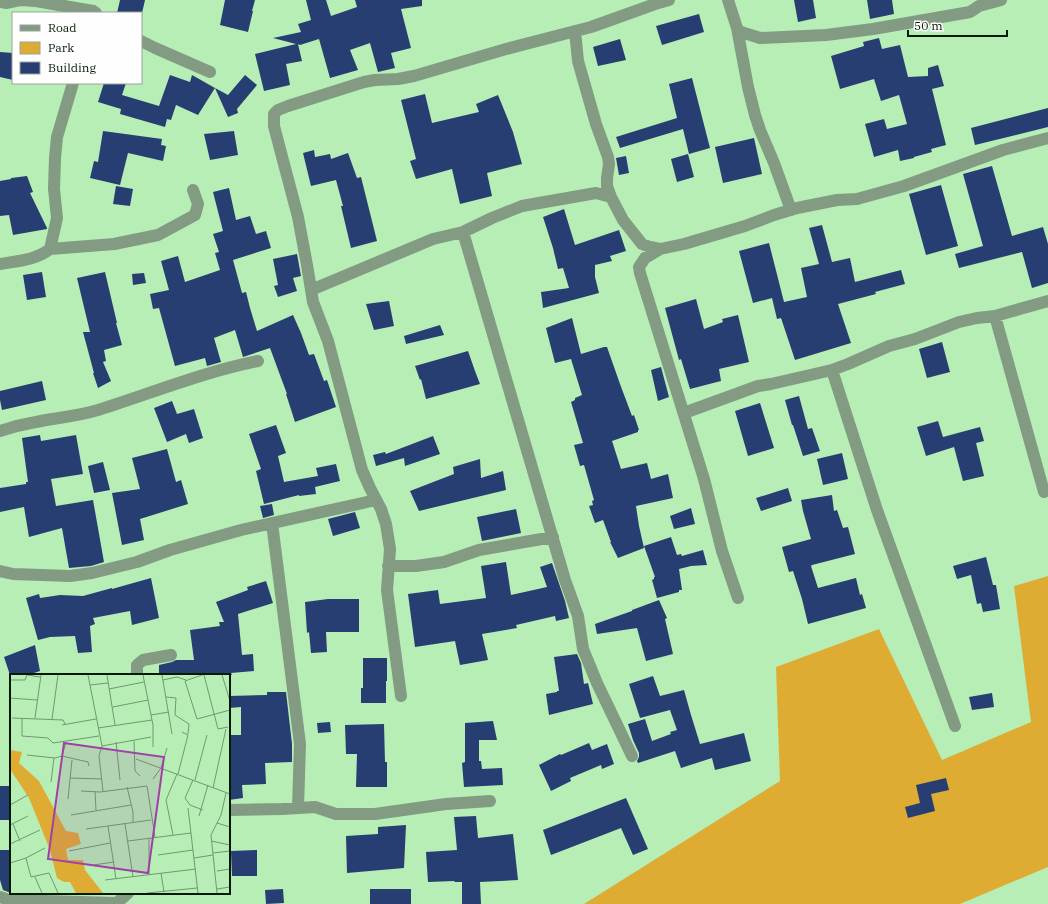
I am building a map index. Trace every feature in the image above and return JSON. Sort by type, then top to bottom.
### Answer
[{"type":"street","points":[[0,2],[7,3],[20,0],[95,9]]},
{"type":"street","points":[[401,696],[387,590],[390,549],[386,524],[381,509],[362,470],[328,341],[313,302],[298,217],[274,126],[274,114],[278,110],[364,82],[414,76],[506,49],[591,27],[669,0]]},
{"type":"street","points":[[728,0],[738,31],[748,87],[755,115],[790,210]]},
{"type":"street","points":[[738,31],[760,38],[826,35],[866,30],[970,12],[979,6],[1001,0]]},
{"type":"street","points":[[575,31],[578,61],[596,124],[610,164],[607,186],[611,198],[623,220],[642,244],[645,258]]},
{"type":"street","points":[[142,42],[210,72]]},
{"type":"street","points":[[50,249],[57,218],[54,189],[55,158],[58,137],[73,84]]},
{"type":"street","points":[[738,598],[722,551],[704,479],[640,273],[639,267],[645,258],[660,249],[684,244],[745,226],[774,214],[837,200],[857,199],[904,186],[1003,150],[1048,138]]},
{"type":"street","points":[[596,193],[607,178]]},
{"type":"street","points":[[0,264],[38,257],[50,249],[114,244],[158,235],[195,215],[198,204],[193,190]]},
{"type":"street","points":[[311,290],[433,239],[463,232],[522,206],[596,193],[611,198]]},
{"type":"street","points":[[463,232],[565,580],[578,616],[583,649],[597,683],[632,756]]},
{"type":"street","points":[[642,244],[660,249]]},
{"type":"street","points":[[684,413],[758,386],[832,370],[889,346],[915,339],[959,322],[996,316],[1048,301]]},
{"type":"street","points":[[996,316],[1044,492]]},
{"type":"street","points":[[0,430],[81,414],[213,372],[258,361]]},
{"type":"street","points":[[832,370],[877,510],[955,726]]},
{"type":"street","points":[[0,572],[13,574],[70,576],[92,573],[137,562],[170,550],[241,530],[376,500]]},
{"type":"street","points":[[272,523],[300,744],[298,808]]},
{"type":"street","points":[[388,566],[416,566],[444,562],[479,550],[553,537]]},
{"type":"street","points":[[137,674],[137,665],[143,660],[171,656]]},
{"type":"street","points":[[230,810],[315,807],[336,814],[375,814],[446,804],[490,801]]},
{"type":"street","points":[[0,897],[14,902],[118,904],[127,894]]},
{"type":"green space","points":[[1048,576],[1048,867],[960,904],[584,904],[780,781],[776,667],[879,629],[942,760],[1031,722],[1014,586]]},
{"type":"building","points":[[120,0],[145,0],[142,13],[117,12]]},
{"type":"building","points":[[225,0],[255,0],[248,32],[220,25]]},
{"type":"building","points":[[306,0],[326,0],[331,16],[357,7],[355,0],[422,0],[422,6],[401,9],[411,48],[391,53],[395,68],[378,72],[370,43],[350,50],[358,70],[330,78],[319,39],[300,45],[298,44],[302,61],[286,64],[290,85],[264,91],[255,54],[296,44],[273,38],[301,32],[298,24],[311,20]]},
{"type":"building","points":[[794,0],[813,0],[816,18],[798,22]]},
{"type":"building","points":[[867,0],[892,0],[894,14],[870,19]]},
{"type":"building","points":[[699,14],[704,32],[662,45],[656,26]]},
{"type":"building","points":[[879,38],[882,49],[900,45],[908,77],[928,76],[928,68],[938,65],[944,86],[932,89],[946,145],[931,149],[932,152],[900,161],[898,150],[874,157],[865,124],[884,119],[887,129],[907,124],[899,95],[881,101],[874,79],[840,89],[831,56],[864,46],[863,42]]},
{"type":"building","points":[[620,39],[626,60],[598,66],[593,47]]},
{"type":"building","points":[[0,52],[12,53],[12,80],[0,77]]},
{"type":"building","points":[[170,75],[190,82],[192,75],[215,88],[198,115],[176,105],[171,120],[167,119],[165,127],[120,114],[121,109],[98,102],[104,84],[126,84],[122,95],[159,106]]},
{"type":"building","points":[[245,75],[257,85],[237,109],[238,113],[228,117],[215,88],[228,95]]},
{"type":"building","points":[[692,78],[710,148],[689,154],[683,129],[620,148],[616,137],[677,118],[669,84]]},
{"type":"building","points":[[425,94],[432,123],[479,112],[476,104],[498,95],[513,132],[522,164],[487,173],[492,196],[460,204],[452,169],[416,179],[410,161],[416,159],[401,100]]},
{"type":"building","points":[[1048,108],[1048,127],[975,145],[971,128]]},
{"type":"building","points":[[103,131],[162,139],[161,145],[166,146],[163,161],[128,153],[120,185],[90,178],[94,161],[98,162]]},
{"type":"building","points":[[234,131],[238,155],[210,160],[204,134]]},
{"type":"building","points":[[754,138],[762,174],[723,183],[715,147]]},
{"type":"building","points":[[314,150],[315,157],[330,154],[331,159],[348,153],[357,178],[361,177],[377,241],[351,248],[341,206],[343,206],[336,180],[311,186],[303,153]]},
{"type":"building","points":[[688,154],[694,177],[677,182],[671,159]]},
{"type":"building","points":[[626,156],[629,173],[619,175],[616,158]]},
{"type":"building","points":[[992,166],[1012,236],[1043,227],[1048,244],[1048,283],[1032,288],[1022,252],[959,268],[955,254],[983,246],[963,174]]},
{"type":"building","points":[[27,176],[33,192],[30,193],[47,229],[13,235],[9,215],[0,216],[0,181]]},
{"type":"building","points":[[941,185],[958,246],[926,255],[909,194]]},
{"type":"building","points":[[116,186],[133,189],[130,206],[113,204]]},
{"type":"building","points":[[229,188],[236,220],[250,216],[256,234],[266,231],[271,248],[233,260],[242,293],[246,292],[257,331],[293,315],[309,355],[314,354],[324,381],[327,380],[336,407],[295,422],[287,394],[270,348],[243,357],[235,330],[214,338],[221,362],[207,366],[205,358],[175,366],[159,308],[153,309],[150,294],[169,290],[161,261],[178,256],[185,282],[220,270],[215,253],[219,252],[213,234],[223,231],[213,192]]},
{"type":"building","points":[[564,209],[575,245],[619,230],[626,251],[610,256],[612,261],[595,265],[595,277],[599,293],[543,308],[541,292],[569,288],[563,268],[558,269],[543,217]]},
{"type":"building","points":[[822,225],[832,262],[850,258],[855,282],[901,270],[905,284],[875,292],[876,294],[838,304],[851,343],[795,360],[781,318],[777,319],[772,298],[753,303],[739,251],[769,243],[784,302],[807,297],[801,268],[819,264],[809,228]]},
{"type":"building","points":[[297,254],[301,276],[293,278],[297,291],[278,297],[274,286],[278,285],[273,259]]},
{"type":"building","points":[[42,272],[46,297],[27,300],[23,275]]},
{"type":"building","points":[[105,272],[122,345],[104,350],[106,361],[103,362],[111,381],[98,388],[83,332],[90,332],[77,278]]},
{"type":"building","points":[[144,273],[146,283],[133,285],[132,274]]},
{"type":"building","points":[[696,299],[704,329],[723,322],[722,319],[738,315],[749,362],[719,369],[721,381],[690,389],[681,359],[679,360],[665,308]]},
{"type":"building","points":[[389,301],[394,326],[374,330],[366,304]]},
{"type":"building","points":[[572,318],[581,354],[607,347],[632,416],[634,415],[639,430],[638,432],[612,441],[621,469],[647,463],[651,479],[668,474],[673,498],[636,506],[644,548],[618,558],[610,542],[603,520],[595,523],[589,506],[593,505],[592,501],[594,500],[584,465],[580,466],[574,445],[583,443],[571,402],[575,400],[575,398],[582,395],[571,359],[555,363],[546,328]]},
{"type":"building","points":[[440,325],[444,335],[406,344],[404,336]]},
{"type":"building","points":[[942,342],[950,372],[927,378],[919,349]]},
{"type":"building","points":[[468,351],[480,384],[426,399],[421,379],[420,380],[415,366]]},
{"type":"building","points":[[661,367],[669,397],[658,401],[651,370]]},
{"type":"building","points":[[42,381],[46,400],[2,410],[0,391]]},
{"type":"building","points":[[799,396],[808,429],[812,428],[820,451],[803,456],[785,400]]},
{"type":"building","points":[[172,401],[177,414],[194,409],[203,438],[189,443],[186,434],[167,442],[154,408]]},
{"type":"building","points":[[760,403],[774,448],[748,456],[735,411]]},
{"type":"building","points":[[938,421],[943,437],[980,427],[984,441],[976,443],[984,476],[963,481],[954,447],[926,456],[917,427]]},
{"type":"building","points":[[276,425],[286,453],[278,456],[284,482],[318,476],[316,468],[336,464],[340,481],[315,487],[316,494],[299,495],[264,504],[256,471],[261,469],[249,434]]},
{"type":"building","points":[[40,435],[41,441],[76,435],[83,474],[51,479],[56,506],[93,500],[104,562],[91,566],[69,568],[62,528],[29,537],[24,507],[0,512],[0,488],[26,484],[26,482],[28,482],[22,438]]},
{"type":"building","points":[[433,436],[440,454],[405,466],[404,458],[376,466],[373,455],[385,452],[386,454]]},
{"type":"building","points":[[167,449],[176,482],[181,480],[188,504],[140,519],[144,540],[122,545],[112,493],[140,489],[132,458]]},
{"type":"building","points":[[842,453],[848,479],[823,485],[817,459]]},
{"type":"building","points":[[480,459],[481,478],[503,471],[506,490],[419,511],[410,491],[454,474],[453,467]]},
{"type":"building","points":[[103,462],[110,490],[94,493],[88,466]]},
{"type":"building","points":[[788,488],[792,501],[761,511],[756,498]]},
{"type":"building","points":[[832,495],[834,511],[837,510],[843,528],[848,527],[855,554],[811,566],[818,588],[856,578],[860,595],[862,594],[866,608],[808,624],[793,571],[789,572],[782,547],[811,539],[801,500]]},
{"type":"building","points":[[272,504],[274,515],[263,518],[260,506]]},
{"type":"building","points":[[691,508],[695,524],[674,529],[670,516]]},
{"type":"building","points":[[516,509],[521,533],[482,541],[477,517]]},
{"type":"building","points":[[355,512],[360,528],[333,536],[328,519]]},
{"type":"building","points":[[671,537],[677,555],[681,554],[682,556],[703,550],[707,565],[691,566],[679,569],[682,590],[657,598],[652,580],[655,577],[644,546]]},
{"type":"building","points":[[986,557],[993,585],[996,585],[1000,609],[983,612],[981,603],[977,604],[971,575],[957,579],[953,566]]},
{"type":"building","points":[[506,562],[511,595],[547,587],[540,567],[552,563],[569,618],[556,621],[555,616],[516,625],[517,628],[482,634],[488,660],[460,665],[455,641],[415,647],[408,594],[438,590],[440,604],[486,598],[481,566]]},
{"type":"building","points":[[151,578],[159,618],[132,625],[130,611],[93,618],[95,624],[90,626],[92,652],[78,653],[75,636],[50,637],[38,640],[26,598],[39,594],[40,598],[60,595],[83,596]]},
{"type":"building","points":[[266,581],[273,603],[238,614],[242,655],[253,654],[254,671],[231,673],[232,675],[159,674],[159,665],[176,660],[194,660],[190,630],[220,626],[219,622],[224,622],[216,602],[248,590],[247,587]]},
{"type":"building","points":[[328,599],[359,599],[359,632],[326,632],[327,652],[311,653],[309,632],[307,633],[305,602]]},
{"type":"building","points":[[659,600],[667,618],[665,619],[673,654],[646,661],[637,628],[597,634],[595,624]]},
{"type":"building","points":[[35,645],[40,671],[31,674],[10,675],[4,657]]},
{"type":"building","points":[[577,654],[581,663],[584,684],[588,683],[593,704],[549,715],[546,694],[559,691],[554,657]]},
{"type":"building","points":[[363,658],[387,658],[386,703],[361,703],[361,688],[363,688]]},
{"type":"building","points":[[653,676],[660,696],[684,690],[700,744],[744,733],[751,761],[715,770],[712,758],[681,768],[675,751],[638,763],[639,753],[628,724],[645,719],[652,741],[671,734],[670,732],[677,730],[670,710],[640,718],[629,684]]},
{"type":"building","points":[[267,692],[286,692],[292,744],[292,762],[265,763],[266,784],[242,785],[243,798],[230,800],[230,735],[241,735],[241,707],[230,708],[230,696],[267,695]]},
{"type":"building","points":[[992,693],[994,707],[972,710],[969,697]]},
{"type":"building","points":[[493,721],[497,740],[479,740],[479,761],[481,761],[482,769],[502,768],[503,785],[464,787],[462,763],[465,762],[465,723]]},
{"type":"building","points":[[330,722],[331,732],[318,733],[317,723]]},
{"type":"building","points":[[384,724],[387,787],[356,787],[357,754],[346,754],[345,725]]},
{"type":"building","points":[[589,743],[592,750],[607,744],[614,764],[602,769],[601,765],[570,778],[571,781],[551,791],[539,765],[560,754],[561,755]]},
{"type":"building","points":[[946,778],[949,790],[931,794],[935,811],[908,818],[905,807],[920,803],[916,785]]},
{"type":"building","points":[[0,786],[10,786],[10,820],[0,820]]},
{"type":"building","points":[[626,798],[648,849],[633,855],[621,828],[551,855],[543,830]]},
{"type":"building","points":[[476,816],[478,838],[513,834],[518,880],[480,882],[481,904],[462,904],[462,882],[428,882],[426,852],[457,850],[454,817]]},
{"type":"building","points":[[406,825],[404,868],[347,873],[346,836],[378,834],[378,827]]},
{"type":"building","points":[[0,850],[10,850],[10,893],[3,890],[0,880]]},
{"type":"building","points":[[257,850],[257,876],[232,876],[231,851]]},
{"type":"building","points":[[283,889],[284,903],[266,904],[265,890]]},
{"type":"building","points":[[370,889],[411,889],[411,904],[370,904]]}]
